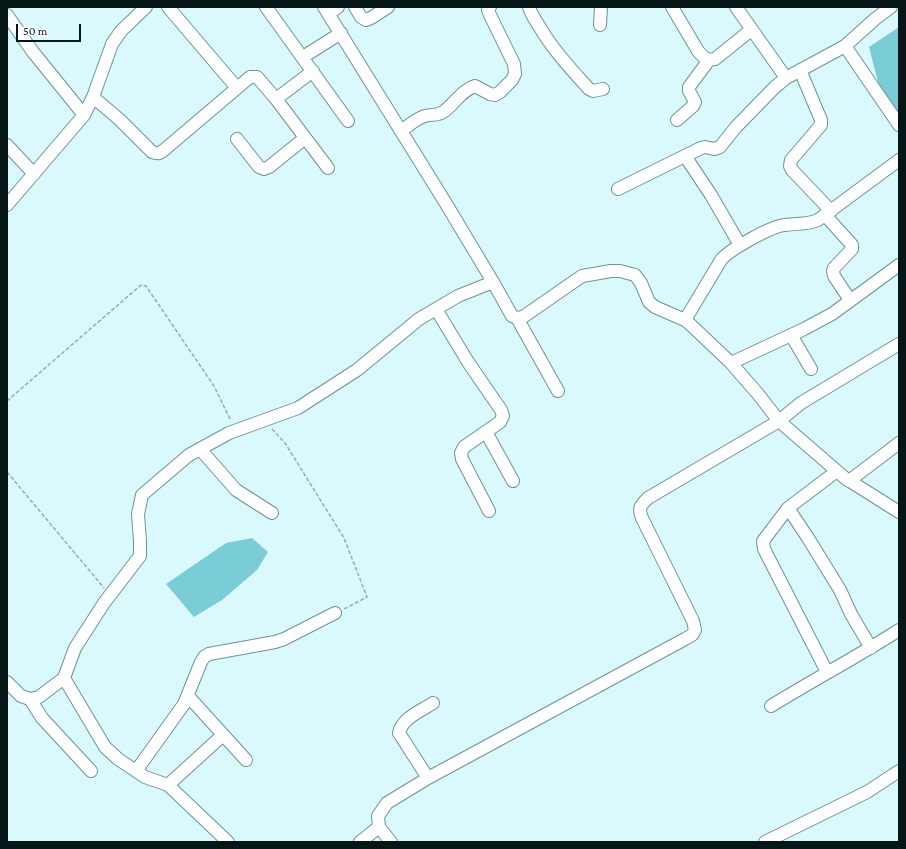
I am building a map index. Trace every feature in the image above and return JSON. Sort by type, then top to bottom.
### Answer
[{"type":"street","points":[[7,205],[84,115],[93,97],[112,44],[121,31],[146,7]]},
{"type":"street","points":[[168,7],[237,88]]},
{"type":"street","points":[[266,7],[348,121]]},
{"type":"street","points":[[355,7],[361,17],[366,20],[388,7]]},
{"type":"street","points":[[401,131],[420,118],[442,113],[469,88],[475,86],[495,95],[512,80],[515,74],[514,64],[490,15],[488,10],[490,7]]},
{"type":"street","points":[[529,7],[532,15],[546,38],[566,64],[589,89],[594,91],[603,89]]},
{"type":"street","points":[[600,25],[601,7]]},
{"type":"street","points":[[672,7],[698,51],[703,58],[709,60],[715,59],[751,30]]},
{"type":"street","points":[[736,7],[786,78]]},
{"type":"street","points":[[618,189],[701,148],[706,146],[714,149],[720,147],[736,127],[775,87],[786,78],[845,46],[891,7]]},
{"type":"street","points":[[330,9],[341,33],[493,282],[512,316],[517,318],[558,390]]},
{"type":"street","points":[[7,15],[33,52],[84,115]]},
{"type":"street","points":[[303,57],[341,33]]},
{"type":"street","points":[[845,46],[899,125]]},
{"type":"street","points":[[677,120],[693,106],[695,102],[689,87],[709,60]]},
{"type":"street","points":[[800,70],[821,125],[791,160],[790,166],[852,245],[852,249],[834,268],[833,272],[834,276],[850,300]]},
{"type":"street","points":[[276,99],[313,71]]},
{"type":"street","points":[[93,97],[114,114],[152,152],[156,154],[164,150],[250,77],[257,76],[328,168]]},
{"type":"street","points":[[237,139],[260,167],[264,169],[270,167],[304,138]]},
{"type":"street","points":[[7,145],[34,174]]},
{"type":"street","points":[[685,156],[711,195],[740,245]]},
{"type":"street","points":[[685,320],[720,260],[726,254],[740,245],[779,226],[812,223],[828,213],[899,160]]},
{"type":"street","points":[[731,363],[832,314],[899,265]]},
{"type":"street","points":[[517,318],[523,317],[582,276],[611,270],[635,275],[641,283],[649,302],[655,307],[685,320],[692,326],[731,363],[758,394],[779,422],[849,481],[899,512]]},
{"type":"street","points":[[7,682],[21,696],[30,699],[39,697],[64,678],[75,648],[104,603],[140,556],[138,514],[142,495],[188,455],[236,431],[308,403],[356,370],[409,325],[458,296],[493,282]]},
{"type":"street","points":[[436,309],[468,362],[501,410],[503,416],[500,422],[464,447],[461,453],[462,459],[489,511]]},
{"type":"street","points":[[791,335],[811,369]]},
{"type":"street","points":[[391,842],[379,827],[378,816],[387,803],[428,778],[692,635],[695,630],[693,621],[639,512],[640,505],[648,498],[779,422],[801,403],[899,344]]},
{"type":"street","points":[[486,432],[513,481]]},
{"type":"street","points":[[849,481],[899,443]]},
{"type":"street","points":[[200,449],[236,490],[272,512]]},
{"type":"street","points":[[827,672],[764,549],[763,541],[766,535],[788,508],[837,471]]},
{"type":"street","points":[[788,508],[840,590],[851,614],[871,648]]},
{"type":"street","points":[[136,771],[184,704],[204,657],[209,654],[284,639],[335,613]]},
{"type":"street","points":[[771,706],[899,630]]},
{"type":"street","points":[[64,678],[106,747],[118,759],[145,777],[168,785],[224,841]]},
{"type":"street","points":[[188,696],[246,760]]},
{"type":"street","points":[[30,699],[42,718],[91,771]]},
{"type":"street","points":[[428,778],[399,733],[400,727],[405,721],[433,703]]},
{"type":"street","points":[[168,785],[223,735]]},
{"type":"street","points":[[765,842],[867,792],[899,771]]},
{"type":"street","points":[[360,842],[379,827]]},
{"type":"path","points":[[7,401],[141,285],[146,286],[214,386],[236,431]]},
{"type":"path","points":[[264,420],[285,443],[344,538],[367,597],[335,613]]},
{"type":"path","points":[[7,472],[110,596]]},
{"type":"water","points":[[899,27],[899,113],[879,86],[869,47]]},
{"type":"water","points":[[252,538],[268,552],[257,570],[222,600],[194,617],[166,584],[226,543]]}]
